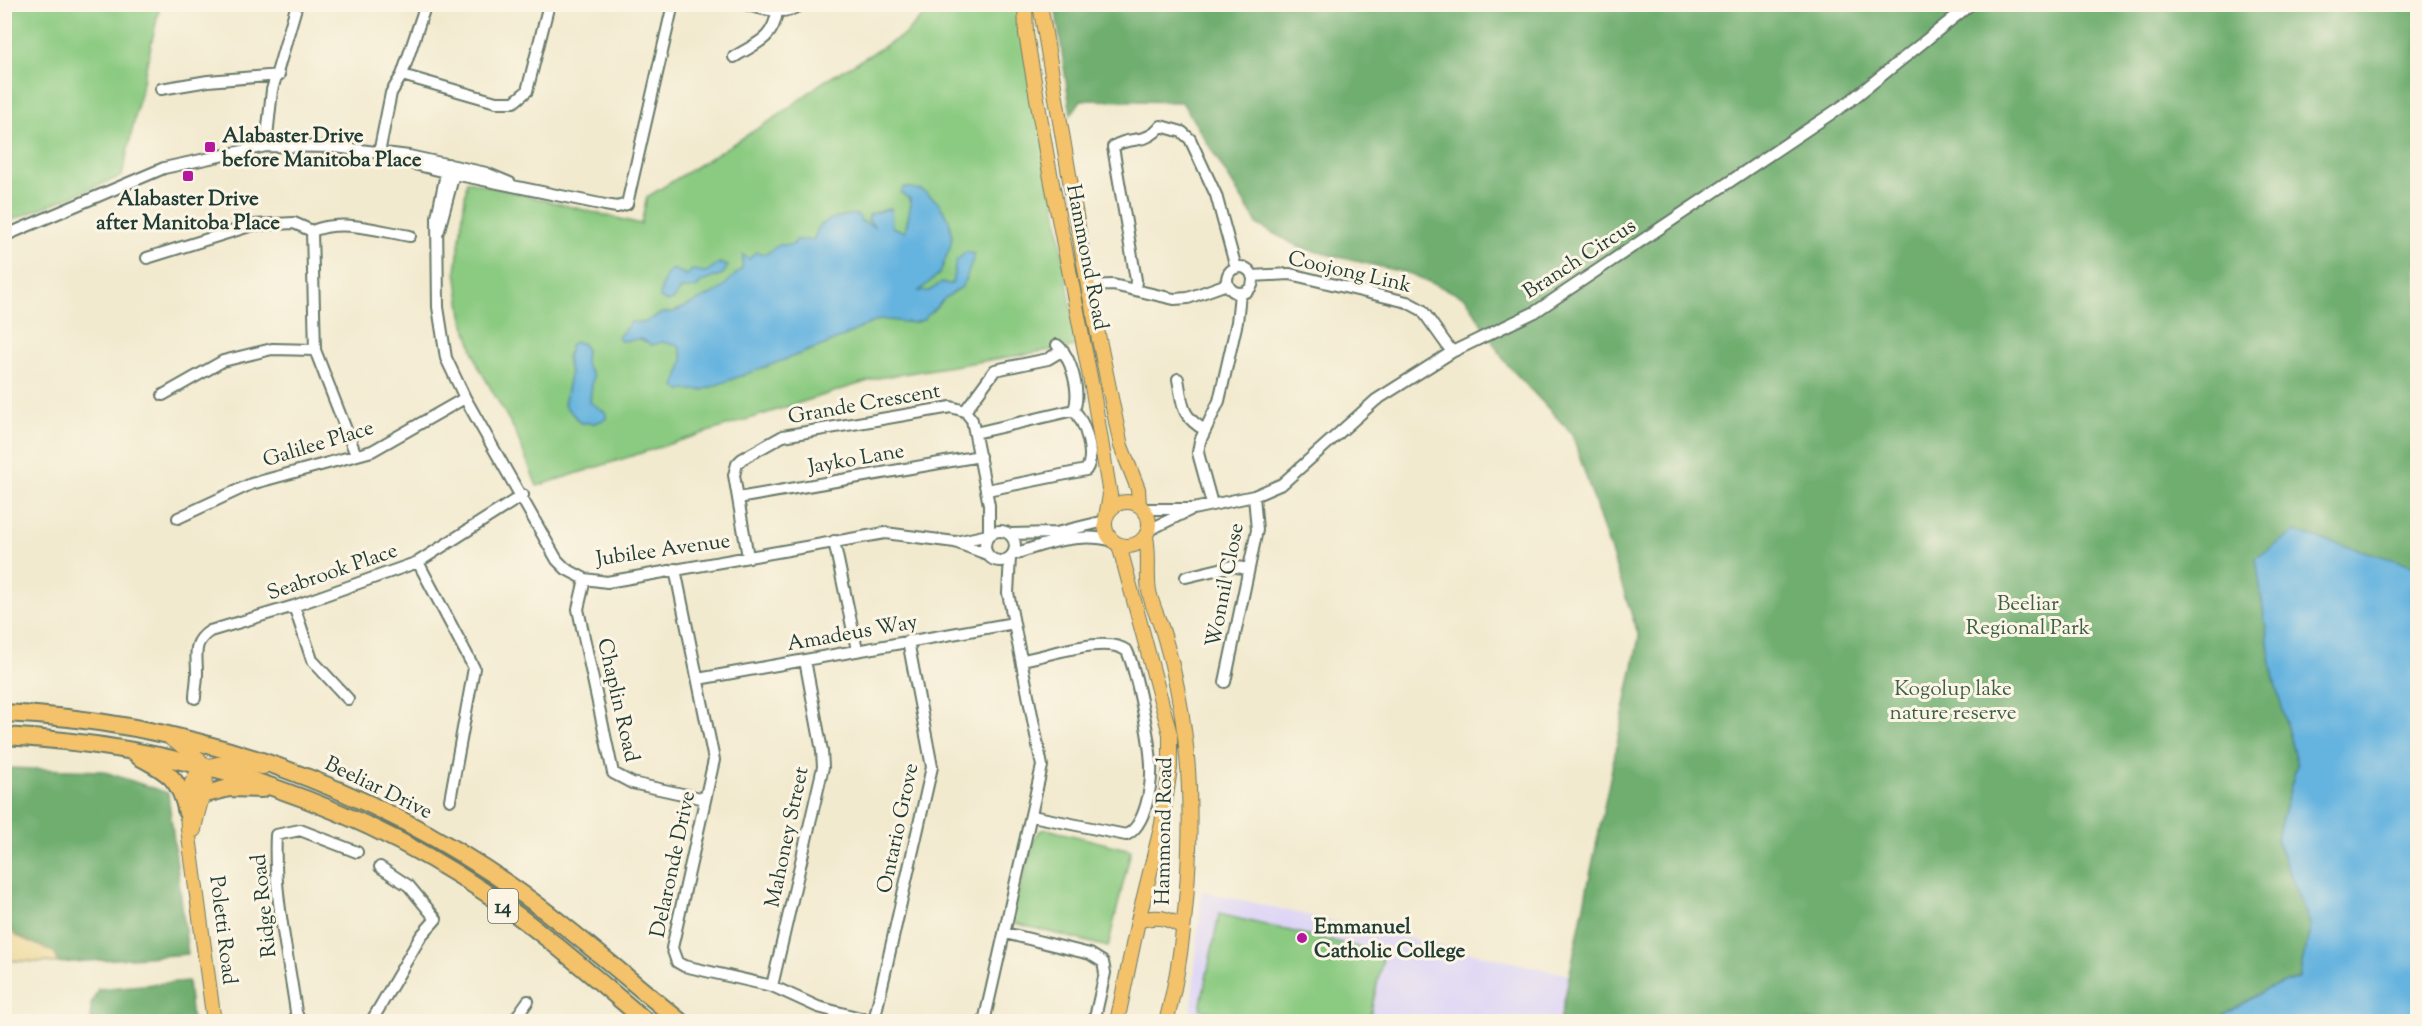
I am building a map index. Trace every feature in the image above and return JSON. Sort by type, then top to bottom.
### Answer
[{"type":"highway","name":"Beeliar Drive","points":[[4,713],[86,720],[159,733],[227,750],[293,772],[383,810],[485,870],[525,897],[681,1022]]},
{"type":"highway","name":"Beeliar Drive","points":[[4,736],[122,748],[205,766],[281,789],[398,839],[517,915],[647,1022]]},
{"type":"highway","points":[[122,748],[167,773],[176,781],[183,793],[187,813]]},
{"type":"highway","points":[[202,795],[229,788],[281,789]]},
{"type":"main road","name":"Hammond Road","points":[[1025,4],[1026,34],[1048,163],[1110,495],[1105,519]]},
{"type":"main road","name":"Hammond Road","points":[[1040,4],[1088,286],[1121,446],[1138,489],[1142,507]]},
{"type":"main road","points":[[1123,502],[1142,507],[1149,519],[1148,534],[1134,546],[1116,543],[1108,536],[1105,519],[1115,505],[1123,502]]},
{"type":"main road","name":"Hammond Road","points":[[1148,534],[1149,591],[1166,640],[1185,736],[1189,799],[1182,927],[1175,990],[1166,1022]]},
{"type":"main road","name":"Hammond Road","points":[[1116,543],[1170,734],[1170,768],[1162,824],[1138,921],[1117,1022]]},
{"type":"main road","points":[[159,733],[183,746],[200,759],[205,766],[216,763],[293,772]]},
{"type":"main road","name":"Poletti Road","points":[[191,844],[207,779],[205,766]]},
{"type":"main road","name":"Poletti Road","points":[[205,766],[195,776],[187,813],[214,1022]]},
{"type":"main road","points":[[1162,824],[1188,830]]},
{"type":"main road","points":[[1138,921],[1150,917],[1170,919],[1182,927]]},
{"type":"street","points":[[267,146],[272,90],[279,75],[297,4]]},
{"type":"street","points":[[379,153],[391,93],[402,75],[426,4]]},
{"type":"street","points":[[402,75],[496,102],[514,102],[527,91],[549,4]]},
{"type":"street","points":[[4,236],[164,168],[267,146],[335,147],[379,153],[407,164],[451,169],[617,207],[627,204],[673,4]]},
{"type":"street","points":[[744,4],[777,12],[794,9],[802,4]]},
{"type":"street","name":"Branch Circus","points":[[1148,534],[1193,509],[1254,496],[1282,484],[1376,400],[1452,352],[1545,306],[1850,101],[1971,4]]},
{"type":"street","points":[[734,57],[767,37],[775,28],[777,12]]},
{"type":"street","points":[[161,89],[208,81],[279,75]]},
{"type":"street","points":[[1135,290],[1136,280],[1113,147],[1119,143],[1145,140],[1161,126],[1182,132],[1190,139],[1216,195],[1236,268]]},
{"type":"street","name":"Jubilee Avenue","points":[[451,169],[437,217],[438,307],[446,357],[465,398],[523,495],[557,560],[566,569],[585,579],[607,582],[885,533],[955,543],[989,557]]},
{"type":"street","points":[[147,258],[253,225],[294,223],[312,231],[327,225],[343,225],[410,236]]},
{"type":"street","points":[[312,231],[315,350],[356,455]]},
{"type":"street","points":[[1236,268],[1247,270],[1252,276],[1251,288],[1240,294],[1232,291],[1227,284],[1229,273],[1236,268]]},
{"type":"street","name":"Coojong Link","points":[[1252,276],[1290,274],[1407,302],[1422,310],[1452,352]]},
{"type":"street","points":[[1088,286],[1113,285],[1174,299],[1188,298],[1227,284]]},
{"type":"street","points":[[1212,504],[1198,453],[1205,430],[1219,401],[1237,322],[1240,294]]},
{"type":"street","points":[[965,411],[995,370],[1048,358],[1060,347],[1067,354],[1075,390],[1074,410],[1084,428],[1090,461],[1086,470],[987,490]]},
{"type":"street","points":[[163,395],[223,361],[272,349],[315,350]]},
{"type":"street","points":[[1178,379],[1185,415],[1191,422],[1205,430]]},
{"type":"street","name":"Galilee Place","points":[[178,518],[251,484],[372,451],[465,398]]},
{"type":"street","name":"Grande Crescent","points":[[748,557],[734,475],[737,464],[783,436],[942,408],[956,407],[971,417],[987,490],[989,535]]},
{"type":"street","points":[[975,433],[1074,410]]},
{"type":"street","name":"Jayko Lane","points":[[738,498],[980,456]]},
{"type":"street","name":"Seabrook Place","points":[[195,698],[197,673],[195,649],[200,638],[210,631],[294,606],[418,562],[523,495]]},
{"type":"street","name":"Wonnil Close","points":[[1225,682],[1257,530],[1254,496]]},
{"type":"street","name":"Grande Crescent","points":[[989,504],[1006,532]]},
{"type":"street","name":"Branch Circus","points":[[1142,507],[1193,509]]},
{"type":"street","points":[[1008,593],[984,544],[989,535],[1006,532],[1056,533],[1105,519]]},
{"type":"street","points":[[984,1022],[1032,816],[1041,760],[1008,593],[1011,556],[1015,545],[1006,532]]},
{"type":"street","name":"Jubilee Avenue","points":[[955,543],[989,535]]},
{"type":"street","points":[[989,557],[1003,561],[1038,546],[1077,538],[1101,538],[1116,543]]},
{"type":"street","points":[[834,541],[857,650]]},
{"type":"street","points":[[418,562],[474,668],[450,800]]},
{"type":"street","points":[[1186,577],[1232,566],[1248,569]]},
{"type":"street","name":"Delaronde Drive","points":[[675,569],[714,760],[672,948],[674,956],[677,962],[692,969],[772,986],[818,1007],[875,1021]]},
{"type":"street","name":"Chaplin Road","points":[[585,579],[578,609],[613,773],[632,783],[705,799]]},
{"type":"street","points":[[294,606],[312,660],[348,699]]},
{"type":"street","name":"Amadeus Way","points":[[698,679],[1014,623]]},
{"type":"street","name":"Ontario Grove","points":[[875,1021],[932,767],[908,641]]},
{"type":"street","points":[[1022,660],[1104,644],[1121,646],[1130,657],[1151,766],[1140,821],[1136,829],[1126,835],[1032,816]]},
{"type":"street","name":"Mahoney Street","points":[[772,986],[822,767],[822,751],[805,660]]},
{"type":"street","name":"Ridge Road","points":[[300,1022],[296,1012],[286,940],[275,854],[276,835],[300,830],[357,852]]},
{"type":"street","points":[[371,1022],[421,936],[436,919],[409,886],[380,867]]},
{"type":"street","points":[[1005,933],[1090,954],[1103,962],[1105,973],[1094,1022]]},
{"type":"street","points":[[513,1022],[528,1001]]},
{"type":"shaded area","name":"Emmanuel Catholic College","points":[[1202,891],[1613,985],[1605,1021],[1190,1022]]},
{"type":"green space","points":[[5,4],[160,5],[122,176],[5,223]]},
{"type":"green space","points":[[933,5],[1025,5],[1077,346],[878,378],[537,486],[515,431],[478,366],[462,315],[456,271],[467,181],[641,224],[647,197],[778,116],[823,82],[904,35]]},
{"type":"green space","name":"Kogolup lake nature reserve","points":[[1055,5],[2417,5],[2417,566],[2386,558],[2256,558],[2272,670],[2297,765],[2276,839],[2311,926],[2299,978],[2265,990],[2215,1021],[1560,1021],[1639,637],[1572,434],[1505,362],[1466,298],[1411,274],[1301,248],[1258,225],[1182,102],[1081,100],[1071,115]]},
{"type":"green space","points":[[5,768],[102,771],[168,793],[188,954],[58,963],[55,953],[17,936],[5,923]]},
{"type":"green space","points":[[1047,829],[1131,850],[1108,947],[1010,922],[1035,837],[1040,831]]},
{"type":"green space","points":[[1219,914],[1384,953],[1369,1021],[1251,1021],[1200,1009]]},
{"type":"green space","points":[[188,981],[192,1021],[91,1021],[91,1005],[98,989]]},
{"type":"sand","points":[[4,923],[17,936],[55,953],[58,963],[5,960]]},
{"type":"water","points":[[904,187],[922,190],[938,202],[949,220],[952,236],[940,273],[919,291],[929,291],[941,283],[952,284],[956,261],[966,252],[975,254],[963,286],[944,299],[923,320],[913,323],[880,319],[827,344],[703,390],[680,390],[675,387],[683,360],[679,346],[662,342],[652,345],[641,339],[620,341],[618,337],[631,322],[644,323],[662,313],[674,312],[720,290],[742,268],[743,255],[749,259],[756,252],[766,254],[779,245],[793,245],[796,240],[813,240],[819,227],[832,219],[858,215],[861,221],[875,227],[868,220],[870,214],[891,208],[892,227],[905,232],[911,204],[910,199],[901,193]]},
{"type":"water","points":[[719,263],[728,266],[723,274],[702,282],[696,288],[681,289],[673,300],[667,302],[660,298],[663,282],[672,269],[687,275],[692,270],[706,272]]},
{"type":"water","points":[[582,343],[586,350],[585,363],[593,376],[590,402],[606,413],[606,419],[595,423],[581,423],[564,405],[570,375],[567,357],[571,344]]},
{"type":"water","points":[[2295,532],[2417,566],[2417,1021],[2215,1021],[2265,990],[2299,978],[2311,926],[2276,839],[2297,765],[2272,670],[2256,558]]},
{"type":"place","name":"Alabaster Drive before Manitoba Place","points":[[210,147]]},
{"type":"place","name":"Alabaster Drive after Manitoba Place","points":[[188,176]]},
{"type":"place","name":"Emmanuel Catholic College","points":[[1302,938]]},
{"type":"park label","name":"Beeliar Regional Park","points":[[2028,615]]}]
